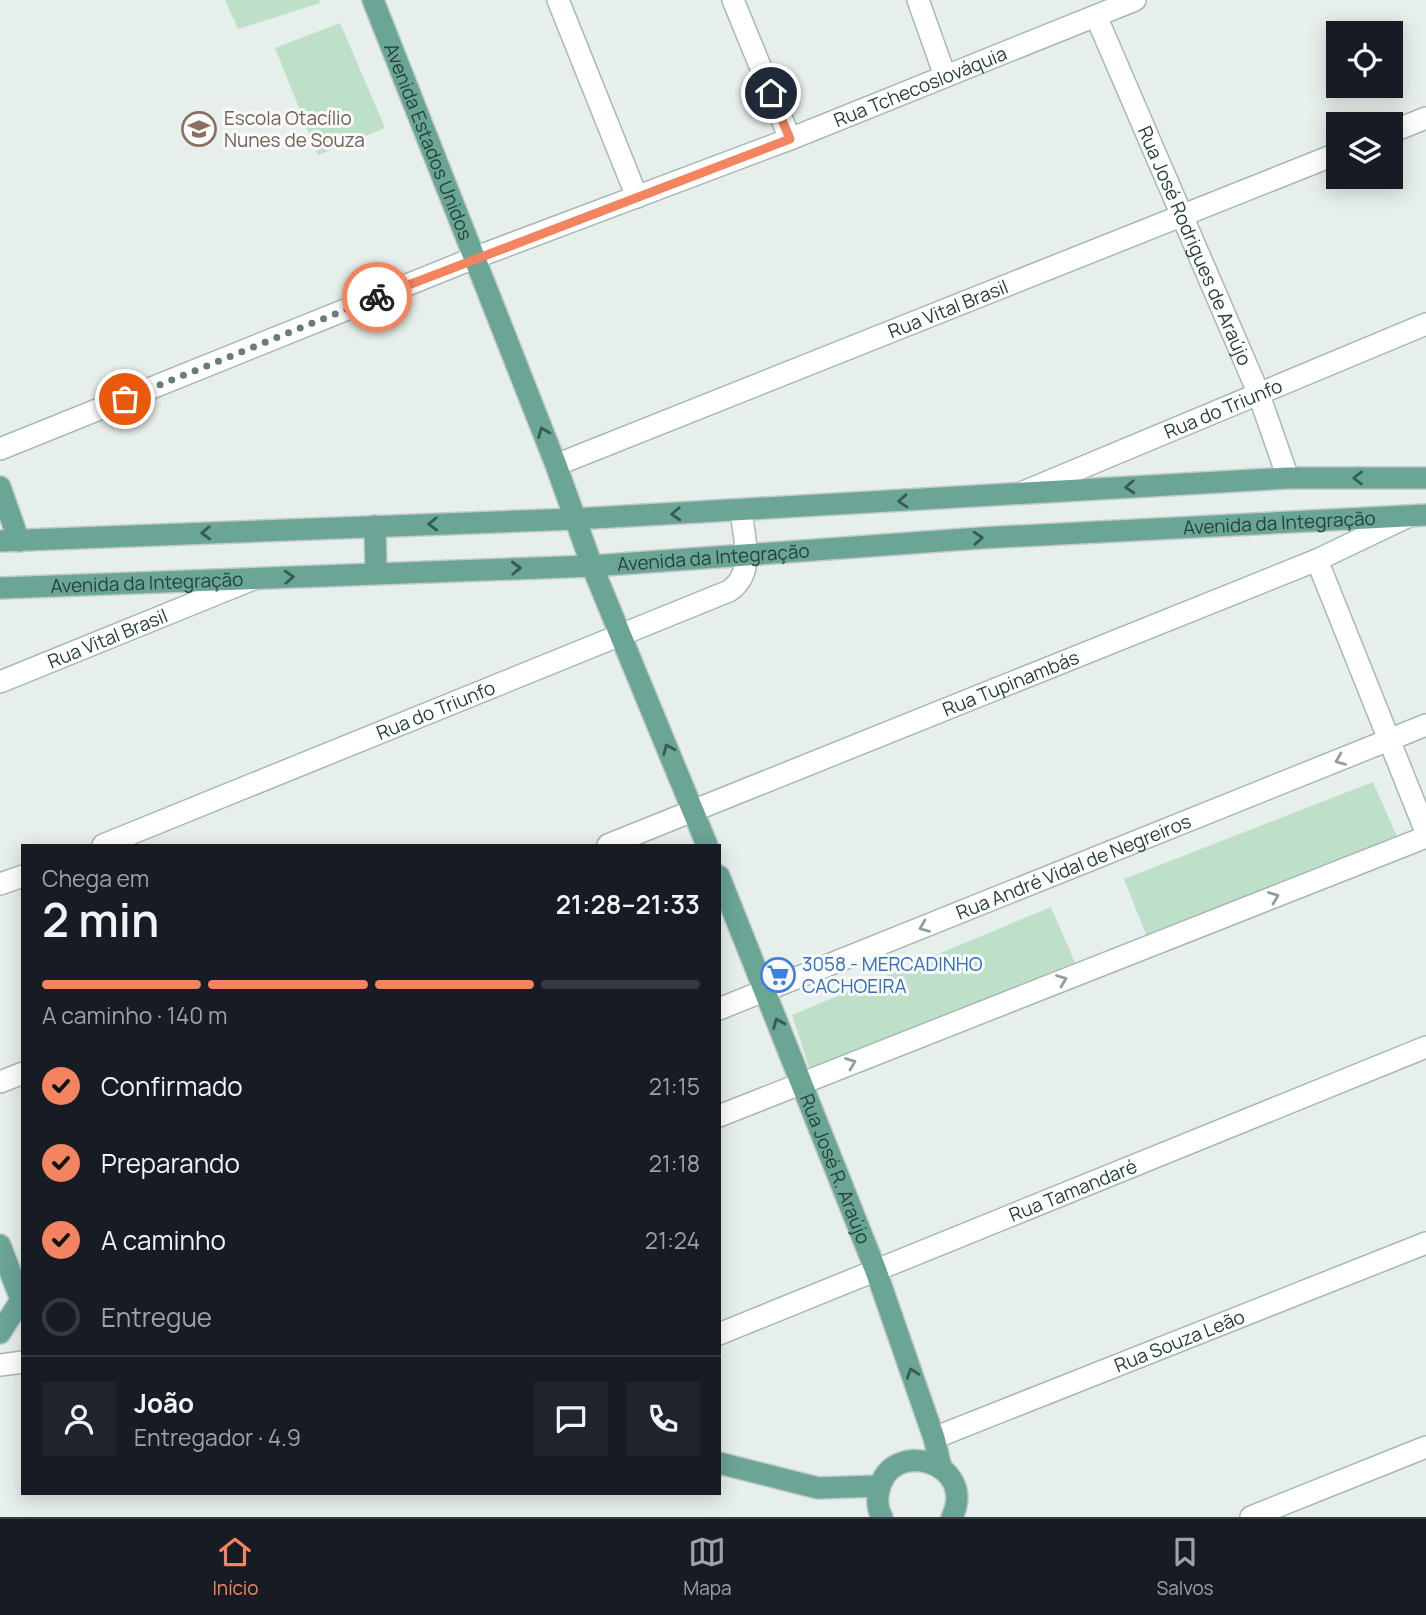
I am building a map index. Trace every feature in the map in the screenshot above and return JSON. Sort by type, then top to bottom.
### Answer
[{"type":"main road","name":"Avenida Estados Unidos","points":[[373,0],[556,465],[592,566]]},
{"type":"main road","name":"Avenida da Integração","points":[[9,541],[575,520],[1288,478],[1426,478]]},
{"type":"main road","points":[[0,487],[9,541]]},
{"type":"main road","name":"Avenida da Integração","points":[[0,587],[592,566],[981,538],[1418,515]]},
{"type":"main road","points":[[375,526],[376,572]]},
{"type":"main road","points":[[592,566],[707,844]]},
{"type":"main road","name":"Rua José R. Araújo","points":[[721,881],[876,1271],[934,1438],[941,1467],[955,1487],[961,1515]]},
{"type":"main road","points":[[0,1245],[15,1298],[0,1333]]},
{"type":"main road","points":[[882,1517],[877,1499],[879,1486],[891,1470],[909,1461],[930,1462],[941,1467]]},
{"type":"main road","points":[[721,1464],[818,1488],[879,1486]]},
{"type":"street","points":[[558,0],[637,197]]},
{"type":"street","points":[[733,0],[790,139]]},
{"type":"street","points":[[918,0],[945,76]]},
{"type":"street","name":"Rua Tchecoslováquia","points":[[0,449],[474,258],[790,139],[1135,0]]},
{"type":"street","name":"Rua José Rodrigues de Araújo","points":[[1096,16],[1258,392],[1288,478]]},
{"type":"street","points":[[1403,127],[1426,118]]},
{"type":"street","name":"Rua Vital Brasil","points":[[556,465],[1326,158]]},
{"type":"street","name":"Rua do Triunfo","points":[[1020,493],[1426,324]]},
{"type":"street","points":[[741,511],[745,556]]},
{"type":"street","name":"Rua Tupinambás","points":[[611,844],[1317,560],[1418,515]]},
{"type":"street","name":"Rua do Triunfo","points":[[106,844],[622,638],[735,587],[744,579],[745,556]]},
{"type":"street","points":[[721,1115],[1426,835],[1317,560]]},
{"type":"street","name":"Rua Vital Brasil","points":[[0,681],[251,580]]},
{"type":"street","name":"Rua André Vidal de Negreiros","points":[[721,1008],[1426,725]]},
{"type":"street","points":[[0,884],[21,877]]},
{"type":"street","name":"Rua Tamandaré","points":[[721,1333],[1426,1047]]},
{"type":"street","points":[[0,1082],[21,1074]]},
{"type":"street","name":"Rua Souza Leão","points":[[934,1438],[1426,1243]]},
{"type":"street","points":[[0,1365],[21,1362]]},
{"type":"street","points":[[1251,1517],[1426,1447]]},
{"type":"green space","points":[[225,0],[319,0],[320,3],[238,29]]},
{"type":"green space","points":[[340,23],[385,128],[318,155],[275,48]]},
{"type":"green space","points":[[1373,782],[1399,841],[1151,947],[1124,879]]},
{"type":"green space","points":[[1051,907],[1080,974],[813,1079],[792,1015]]},
{"type":"way so far","points":[[125,399],[377,297]]},
{"type":"place","name":"Escola Otacílio Nunes de Souza","points":[[199,129]]},
{"type":"place","name":"3058 - MERCADINHO CACHOEIRA","points":[[778,975]]},
{"type":"route","points":[[377,297],[790,139],[771,93]]}]
